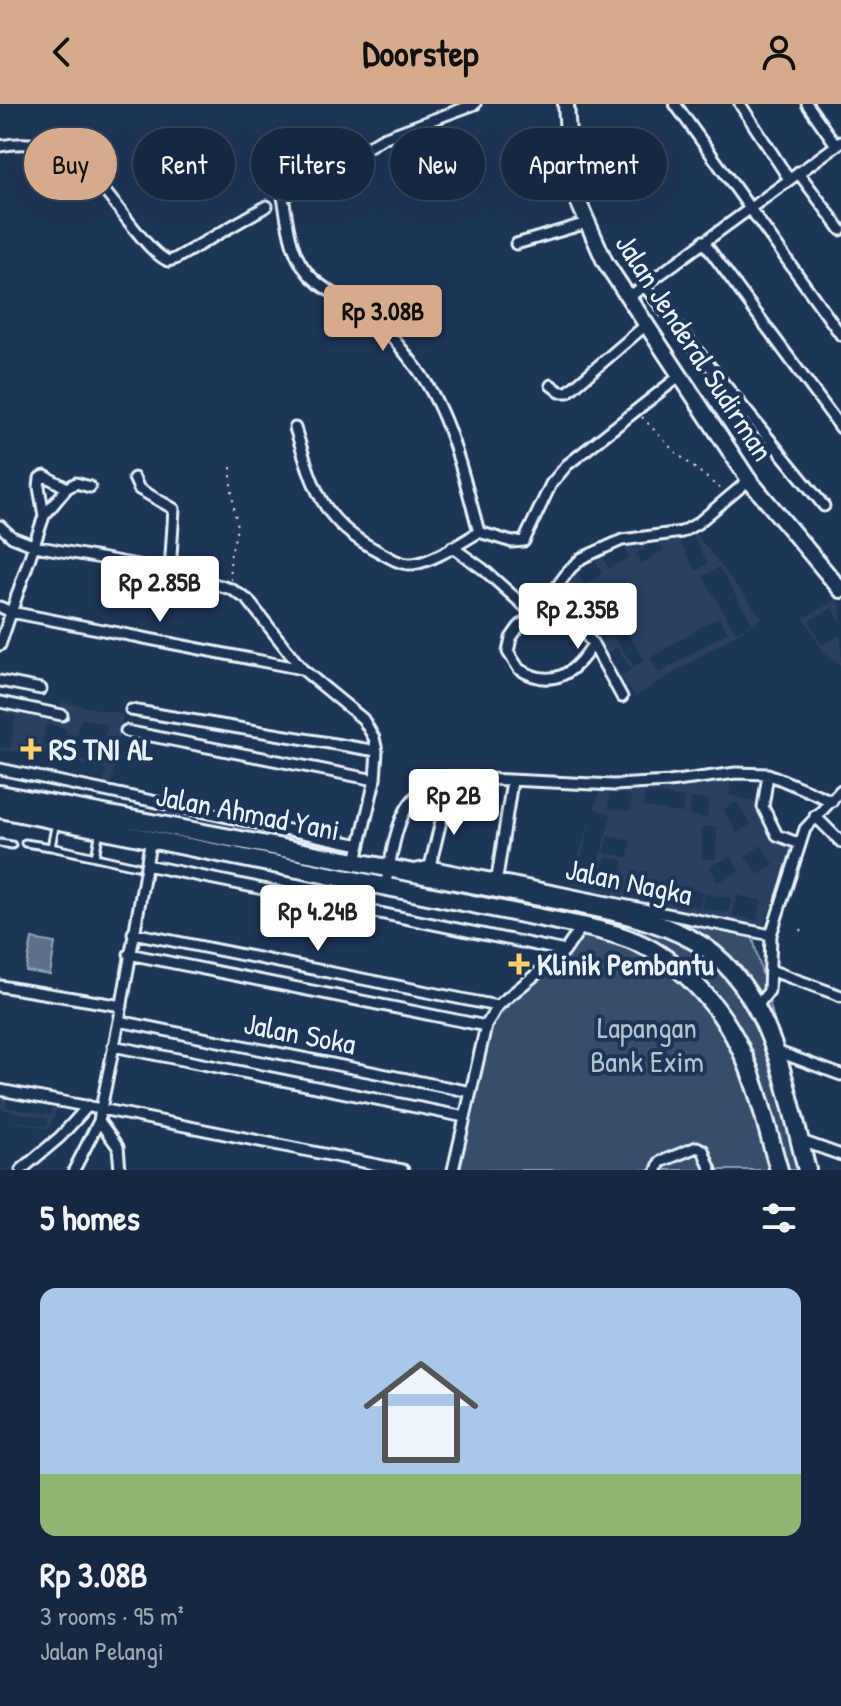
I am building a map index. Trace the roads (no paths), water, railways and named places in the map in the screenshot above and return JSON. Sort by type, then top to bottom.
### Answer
[{"type":"highway","name":"Jalan Ahmad Yani","points":[[0,794],[358,853],[398,870],[646,920],[693,940],[731,972],[757,1006],[776,1051],[807,1170]]},
{"type":"highway","points":[[0,809],[582,926],[627,938],[652,950],[681,972],[732,1032],[744,1056],[779,1170]]},
{"type":"main road","name":"Jalan Jenderal Sudirman","points":[[566,104],[573,184],[605,262],[749,480],[841,590]]},
{"type":"street","points":[[475,104],[383,138],[283,197],[296,254],[309,275],[323,289],[373,319],[405,353],[428,384],[456,452],[479,532]]},
{"type":"street","points":[[675,104],[841,335]]},
{"type":"street","points":[[740,104],[794,176],[841,230]]},
{"type":"street","points":[[629,297],[839,144],[807,104]]},
{"type":"street","points":[[0,146],[12,143],[44,147],[77,161],[89,171],[143,239],[168,261],[267,206]]},
{"type":"street","points":[[516,244],[587,223]]},
{"type":"street","points":[[703,241],[841,428]]},
{"type":"street","points":[[645,287],[824,506]]},
{"type":"street","points":[[551,385],[560,392],[568,392],[647,324]]},
{"type":"street","points":[[295,428],[327,512],[346,532],[371,548],[406,564],[422,562],[479,532],[512,542],[524,541],[558,475],[584,449],[681,375]]},
{"type":"street","points":[[44,516],[40,478],[45,476],[67,488]]},
{"type":"street","points":[[134,478],[139,489],[174,509],[170,571]]},
{"type":"street","points":[[593,644],[579,665],[564,676],[547,678],[526,673],[514,664],[508,652],[518,628],[582,558],[622,540],[682,532],[698,523],[749,480]]},
{"type":"street","points":[[0,645],[44,516],[67,488],[76,483],[90,487]]},
{"type":"street","points":[[0,526],[12,537],[35,546],[170,571],[231,589],[248,600],[302,669],[363,719],[374,738],[377,751],[375,780],[358,853],[0,769]]},
{"type":"street","points":[[452,547],[483,569],[532,613]]},
{"type":"street","points":[[553,591],[593,644],[622,697]]},
{"type":"street","points":[[0,607],[11,612],[302,669]]},
{"type":"street","points":[[0,681],[41,689]]},
{"type":"street","points":[[0,702],[62,715]]},
{"type":"street","points":[[131,710],[377,751]]},
{"type":"street","points":[[126,731],[375,780]]},
{"type":"street","points":[[385,886],[398,870],[401,817],[429,786],[453,776],[614,785],[736,773],[768,774],[832,801]]},
{"type":"street","points":[[768,774],[764,809],[778,835],[800,844]]},
{"type":"street","points":[[497,878],[512,781]]},
{"type":"street","points":[[757,1006],[768,995],[771,935],[805,829],[841,790]]},
{"type":"street","points":[[398,870],[430,866],[446,801]]},
{"type":"street","points":[[815,816],[841,842]]},
{"type":"street","points":[[74,1170],[99,1121],[122,1006],[141,866],[151,838]]},
{"type":"street","points":[[141,866],[565,951]]},
{"type":"street","name":"Jalan Nagka","points":[[430,866],[771,935]]},
{"type":"street","points":[[453,1170],[486,1026],[497,1006],[565,951],[582,926]]},
{"type":"street","points":[[133,933],[497,1006]]},
{"type":"street","points":[[129,954],[486,1026]]},
{"type":"street","points":[[770,970],[841,996]]},
{"type":"street","points":[[0,986],[122,1006]]},
{"type":"street","name":"Jalan Soka","points":[[119,1021],[471,1092]]},
{"type":"street","points":[[113,1046],[465,1117]]},
{"type":"street","points":[[776,1051],[841,1075]]},
{"type":"street","points":[[0,1090],[403,1170]]},
{"type":"street","points":[[21,1170],[60,1137],[88,1106]]},
{"type":"street","points":[[99,1121],[118,1147],[120,1170]]},
{"type":"street","points":[[799,1139],[841,1155]]},
{"type":"street","points":[[657,1170],[658,1163],[697,1147],[703,1150],[711,1170]]},
{"type":"lane","points":[[51,847],[56,821]]},
{"type":"lane","points":[[95,857],[100,829]]},
{"type":"lane","points":[[0,843],[12,845]]},
{"type":"lane","points":[[25,843],[141,866]]},
{"type":"place","name":"RS TNI AL","points":[[31,749]]},
{"type":"place","name":"Klinik Pembantu","points":[[519,964]]},
{"type":"park label","name":"Lapangan Bank Exim","points":[[647,1044]]}]
